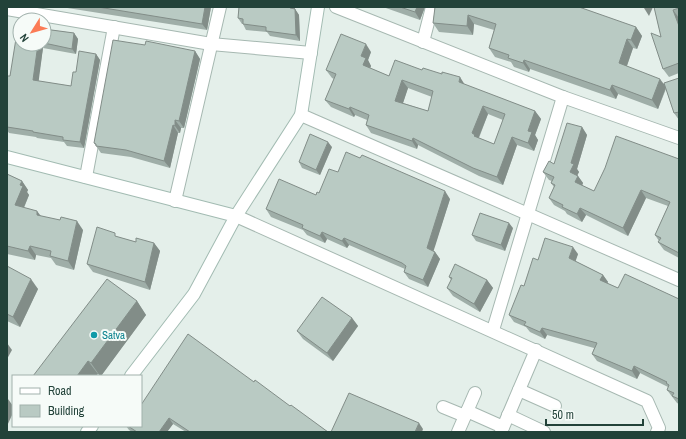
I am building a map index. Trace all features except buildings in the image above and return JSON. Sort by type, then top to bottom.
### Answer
[{"type":"street","points":[[175,201],[220,7]]},
{"type":"street","points":[[132,375],[194,294],[236,216],[301,116],[318,7]]},
{"type":"street","points":[[336,7],[563,97],[679,138]]},
{"type":"street","points":[[423,42],[432,7]]},
{"type":"street","points":[[7,9],[211,44],[311,52]]},
{"type":"street","points":[[86,177],[114,27]]},
{"type":"street","points":[[493,330],[563,97]]},
{"type":"street","points":[[301,116],[679,280]]},
{"type":"street","points":[[7,157],[236,216],[493,330],[647,401],[659,428],[657,432]]},
{"type":"street","points":[[443,407],[466,414],[502,430],[536,350]]},
{"type":"street","points":[[519,390],[555,406]]},
{"type":"street","points":[[458,432],[475,393]]},
{"type":"street","points":[[508,415],[544,432]]},
{"type":"place","name":"Satva","points":[[94,335]]}]
